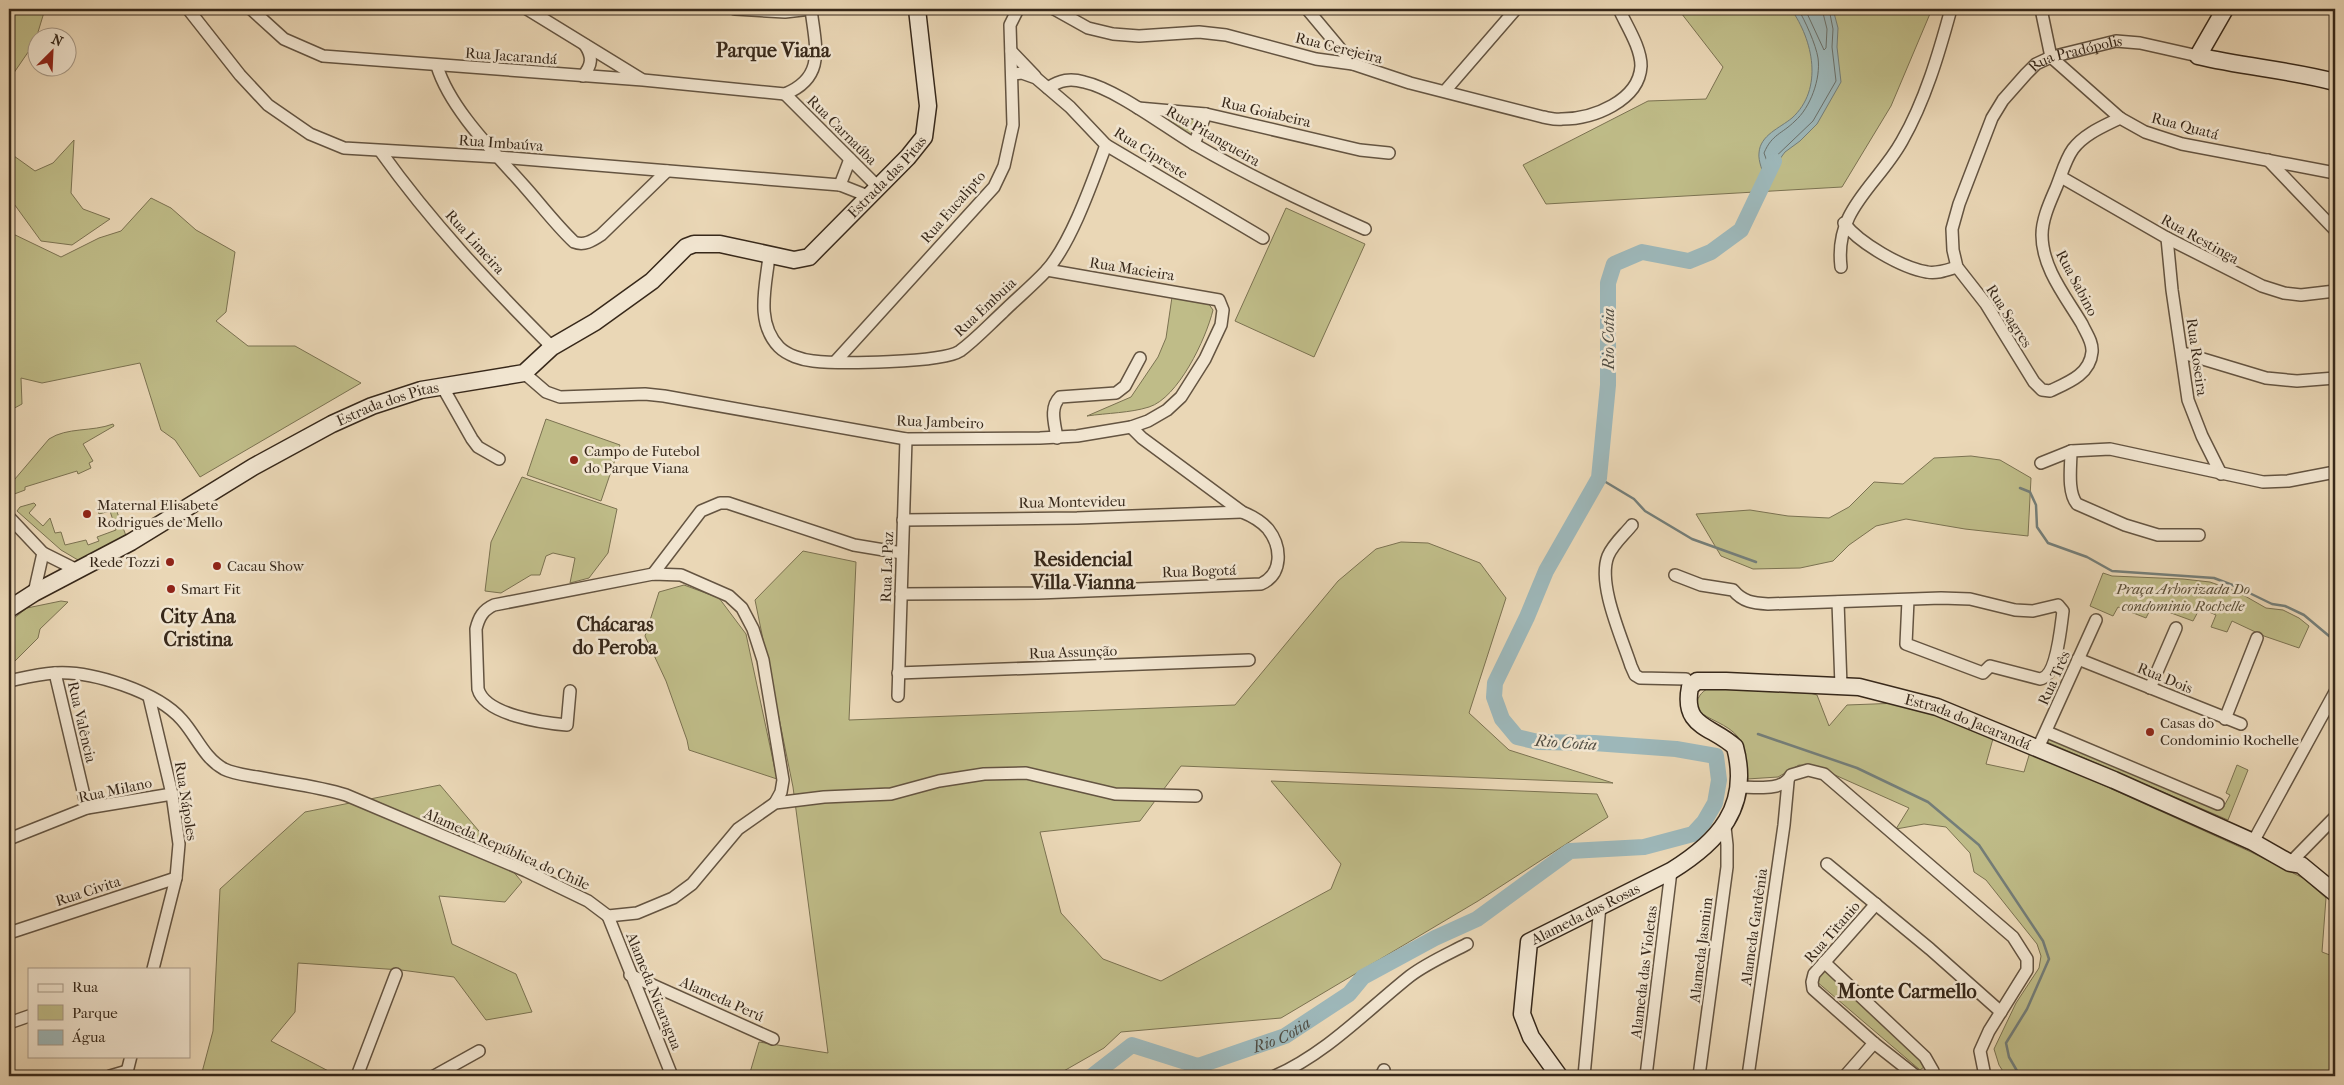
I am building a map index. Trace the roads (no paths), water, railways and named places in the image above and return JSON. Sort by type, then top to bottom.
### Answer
[{"type":"street","name":"Rua Imbaúva","points":[[188,9],[240,75],[268,105],[310,134],[344,148],[381,152],[498,157],[840,185],[873,192]]},
{"type":"street","name":"Rua Jacarandá","points":[[251,9],[284,39],[323,56],[643,80],[785,94]]},
{"type":"street","points":[[527,9],[643,80]]},
{"type":"street","points":[[735,9],[785,12],[811,9],[816,61],[813,72],[802,85],[785,94]]},
{"type":"street","name":"Estrada das Pitas","points":[[769,256],[794,260],[809,257],[818,250],[918,146],[924,137],[928,106],[917,9]]},
{"type":"street","name":"Rua Eucalipto","points":[[834,362],[994,187],[1010,148],[1013,118],[1013,74],[1010,25],[1018,9]]},
{"type":"street","name":"Rua Cerejeira","points":[[1054,9],[1088,28],[1113,34],[1139,36],[1199,32],[1226,35],[1316,59],[1353,64],[1410,83],[1562,120],[1603,110],[1618,102],[1638,82],[1641,64],[1637,48],[1619,9]]},
{"type":"street","points":[[1307,9],[1353,64]]},
{"type":"street","points":[[1445,91],[1516,9]]},
{"type":"street","points":[[1841,267],[1839,250],[1844,223],[1902,142],[1925,90],[1952,9]]},
{"type":"street","points":[[2041,9],[2051,57]]},
{"type":"street","points":[[2198,56],[2225,9]]},
{"type":"street","name":"Rua Pradópolis","points":[[1957,267],[1953,250],[1952,229],[1958,204],[1992,118],[2003,100],[2036,64],[2051,57],[2116,41],[2140,43],[2220,62],[2300,73],[2335,82]]},
{"type":"street","points":[[583,76],[591,63],[591,54],[584,44]]},
{"type":"street","name":"Rua Cipreste","points":[[1011,51],[1036,78],[1106,145],[1262,238]]},
{"type":"street","name":"Rua Quatá","points":[[2051,57],[2120,118],[2145,132],[2182,144],[2335,173]]},
{"type":"street","points":[[437,66],[444,86],[454,102],[498,157],[562,231],[580,245],[591,242],[601,235],[668,171]]},
{"type":"street","name":"Rua Cipreste","points":[[1013,74],[1022,73],[1036,78]]},
{"type":"street","name":"Rua Pitangueira","points":[[1048,88],[1058,81],[1070,80],[1098,86],[1194,144],[1266,184],[1364,229]]},
{"type":"street","name":"Rua Carnaúba","points":[[785,94],[850,159],[873,192]]},
{"type":"street","name":"Rua Goiabeira","points":[[1134,107],[1206,114],[1360,150],[1389,153]]},
{"type":"street","points":[[1194,144],[1206,114]]},
{"type":"street","name":"Rua Sabino","points":[[2034,382],[2042,390],[2050,391],[2073,380],[2084,372],[2091,360],[2093,351],[2087,334],[2057,284],[2044,252],[2042,234],[2046,213],[2072,150],[2087,136],[2120,118]]},
{"type":"street","name":"Rua Embuia","points":[[769,256],[764,312],[770,335],[780,347],[793,356],[812,361],[834,362],[926,360],[958,352],[1047,270],[1063,245],[1088,193],[1106,145]]},
{"type":"street","name":"Rua Limeira","points":[[381,152],[410,192],[514,309],[552,347]]},
{"type":"street","points":[[840,185],[850,159]]},
{"type":"street","points":[[2268,160],[2335,230]]},
{"type":"street","name":"Rua Restinga","points":[[2061,177],[2167,238],[2242,278],[2284,294],[2301,295],[2335,291]]},
{"type":"street","points":[[1844,223],[1866,243],[1915,269],[1928,272],[1942,272],[1957,267]]},
{"type":"street","name":"Rua Roseira","points":[[2167,238],[2172,290],[2190,410],[2221,474]]},
{"type":"street","points":[[524,373],[552,347],[595,322],[640,291],[679,252],[694,244],[720,244],[769,256]]},
{"type":"street","name":"Rua Sagres","points":[[1957,267],[1986,304],[2034,382]]},
{"type":"street","name":"Rua Macieira","points":[[1047,270],[1213,298]]},
{"type":"street","name":"Rua Jambeiro","points":[[524,373],[546,392],[560,397],[645,394],[664,396],[906,439],[1057,438],[1131,426],[1148,421],[1167,410],[1181,397],[1194,379],[1213,344],[1223,315],[1223,305],[1213,298]]},
{"type":"street","points":[[2182,353],[2266,378],[2297,381],[2335,378]]},
{"type":"street","points":[[1057,438],[1053,412],[1055,402],[1060,397],[1116,393],[1125,386],[1140,358]]},
{"type":"street","name":"Estrada dos Pitas","points":[[9,609],[34,593],[131,542],[253,467],[332,424],[393,398],[442,386],[524,373]]},
{"type":"street","points":[[442,386],[475,443],[500,459]]},
{"type":"street","name":"Rua Bogotá","points":[[901,594],[1038,593],[1261,584],[1269,580],[1275,573],[1279,562],[1278,549],[1268,530],[1255,518],[1242,512],[1142,438],[1131,426]]},
{"type":"street","name":"Rua La Paz","points":[[898,696],[906,439]]},
{"type":"street","points":[[2041,463],[2071,452],[2110,449],[2248,480],[2275,482],[2335,472]]},
{"type":"street","points":[[2071,452],[2071,485],[2074,500],[2077,504],[2143,531],[2167,536],[2199,535]]},
{"type":"street","points":[[654,574],[701,511],[720,503],[728,503],[854,545],[902,553]]},
{"type":"street","name":"Rua Montevideu","points":[[903,520],[1077,518],[1242,512]]},
{"type":"street","points":[[9,517],[43,553],[79,571]]},
{"type":"street","points":[[1632,525],[1612,548],[1605,569],[1608,592],[1631,666],[1635,674],[1640,678],[1686,679]]},
{"type":"street","points":[[34,593],[43,553]]},
{"type":"street","points":[[570,691],[566,726],[531,721],[485,702],[480,697],[478,689],[476,629],[486,608],[654,574],[681,575],[729,596],[742,608],[753,629],[763,660],[783,780],[781,792],[775,804]]},
{"type":"street","points":[[1675,574],[1701,585],[1733,590],[1741,599],[1752,602],[1970,599],[2015,610],[2033,611],[2055,604],[2060,606],[2063,611],[2058,648],[2048,674],[2040,679],[1990,666],[1983,672],[1906,644],[1908,600]]},
{"type":"street","points":[[1838,602],[1841,686]]},
{"type":"street","name":"Rua Três","points":[[2038,748],[2047,732],[2096,620]]},
{"type":"street","points":[[2150,688],[2176,628]]},
{"type":"street","points":[[2225,719],[2258,638]]},
{"type":"street","name":"Rua Dois","points":[[2078,659],[2241,724]]},
{"type":"street","name":"Rua Assunção","points":[[898,673],[1249,660]]},
{"type":"street","name":"Alameda República do Chile","points":[[9,681],[55,673],[94,676],[124,686],[168,706],[182,720],[210,759],[224,769],[283,783],[327,789],[346,795],[526,871],[588,902],[608,916]]},
{"type":"street","name":"Rua Valência","points":[[55,673],[87,808]]},
{"type":"street","name":"Estrada do Jacarandá","points":[[1738,787],[1735,747],[1693,718],[1688,707],[1690,687],[1697,682],[1726,681],[1859,687],[1937,707],[2038,748],[2253,842],[2290,863],[2301,865],[2333,888]]},
{"type":"street","points":[[2253,842],[2335,692]]},
{"type":"street","name":"Rua Nápoles","points":[[149,697],[172,794],[179,844],[176,878],[153,968]]},
{"type":"street","points":[[2047,732],[2218,804]]},
{"type":"street","points":[[1738,787],[1765,787],[1788,782],[1791,776],[1799,771],[1808,770],[1824,774],[2013,938],[2027,959],[2027,970],[1980,1051],[1985,1076]]},
{"type":"street","points":[[608,916],[637,912],[673,898],[692,884],[738,829],[775,804],[824,797],[891,794],[939,781],[984,774],[1026,773],[1115,794],[1196,796]]},
{"type":"street","name":"Alameda Gardênia","points":[[1748,1076],[1784,826],[1788,782]]},
{"type":"street","name":"Alameda das Rosas","points":[[1559,1076],[1531,1037],[1522,1014],[1529,942],[1671,871],[1692,858],[1724,827],[1731,813],[1738,787]]},
{"type":"street","name":"Rua Milano","points":[[9,839],[87,808],[172,794]]},
{"type":"street","points":[[2290,863],[2335,817]]},
{"type":"street","name":"Alameda Jasmim","points":[[1699,1076],[1727,867],[1727,845],[1724,827]]},
{"type":"street","name":"Rua Titanio","points":[[1827,864],[2001,1012]]},
{"type":"street","name":"Alameda das Violetas","points":[[1646,1076],[1671,871]]},
{"type":"street","name":"Rua Civita","points":[[9,933],[176,878]]},
{"type":"street","name":"Rua Titanio","points":[[1876,904],[1813,977],[1814,989],[1874,1044],[1916,1076]]},
{"type":"street","points":[[1584,1076],[1600,906]]},
{"type":"street","name":"Alameda Nicaragua","points":[[608,916],[672,1076]]},
{"type":"street","points":[[1276,1076],[1289,1070],[1351,1027],[1412,975],[1467,944]]},
{"type":"street","points":[[1824,962],[1925,1057],[1933,1071],[1932,1076]]},
{"type":"street","points":[[357,1076],[396,974]]},
{"type":"street","name":"Alameda Perú","points":[[630,975],[773,1039]]},
{"type":"street","points":[[9,1023],[28,1016]]},
{"type":"street","points":[[1845,1076],[1874,1044]]},
{"type":"street","points":[[434,1076],[479,1051]]},
{"type":"street","points":[[110,1076],[127,1073],[131,1058]]},
{"type":"water","points":[[1791,9],[1833,9],[1838,28],[1837,47],[1841,82],[1817,124],[1800,141],[1785,152],[1765,179],[1759,159],[1760,147],[1771,132],[1792,118],[1802,106],[1812,79],[1812,64],[1805,35]]},
{"type":"waterway","name":"Rio Cotia","points":[[1092,1076],[1132,1045],[1198,1066],[1285,1036],[1349,994],[1363,977],[1435,938],[1477,919],[1570,851],[1644,847],[1693,834],[1704,822],[1715,803],[1719,780],[1716,756],[1676,749],[1594,743],[1538,742],[1517,737],[1502,719],[1494,697],[1495,683],[1527,617],[1546,571],[1599,478],[1608,385],[1608,283],[1614,264],[1642,252],[1689,261],[1711,252],[1741,230],[1774,161]]},
{"type":"waterway","points":[[1599,478],[1634,499],[1645,511],[1692,539],[1756,562]]},
{"type":"waterway","points":[[2020,488],[2030,492],[2036,505],[2037,527],[2048,543],[2087,557],[2112,571],[2214,578],[2272,604],[2285,606],[2304,615],[2335,641]]},
{"type":"waterway","points":[[1758,734],[1857,768],[1928,802],[1979,845],[2043,941],[2049,959],[2027,1009],[2006,1043],[2009,1057],[2020,1076]]},
{"type":"place","name":"Campo de Futebol do Parque Viana","points":[[574,460]]},
{"type":"place","name":"Maternal Elisabete Rodrigues de Mello","points":[[87,514]]},
{"type":"place","name":"Rede Tozzi","points":[[170,562]]},
{"type":"place","name":"Cacau Show","points":[[217,566]]},
{"type":"place","name":"Smart Fit","points":[[171,589]]},
{"type":"place","name":"Casas do Condominio Rochelle","points":[[2150,732]]},
{"type":"district","name":"Parque Viana","points":[[773,50]]},
{"type":"district","name":"Residencial Villa Vianna","points":[[1083,570]]},
{"type":"district","name":"City Ana Cristina","points":[[198,628]]},
{"type":"district","name":"Chácaras do Peroba","points":[[615,636]]},
{"type":"district","name":"Monte Carmello","points":[[1907,991]]},
{"type":"park label","name":"Praça Arborizada Do condominio Rochelle","points":[[2183,598]]}]
